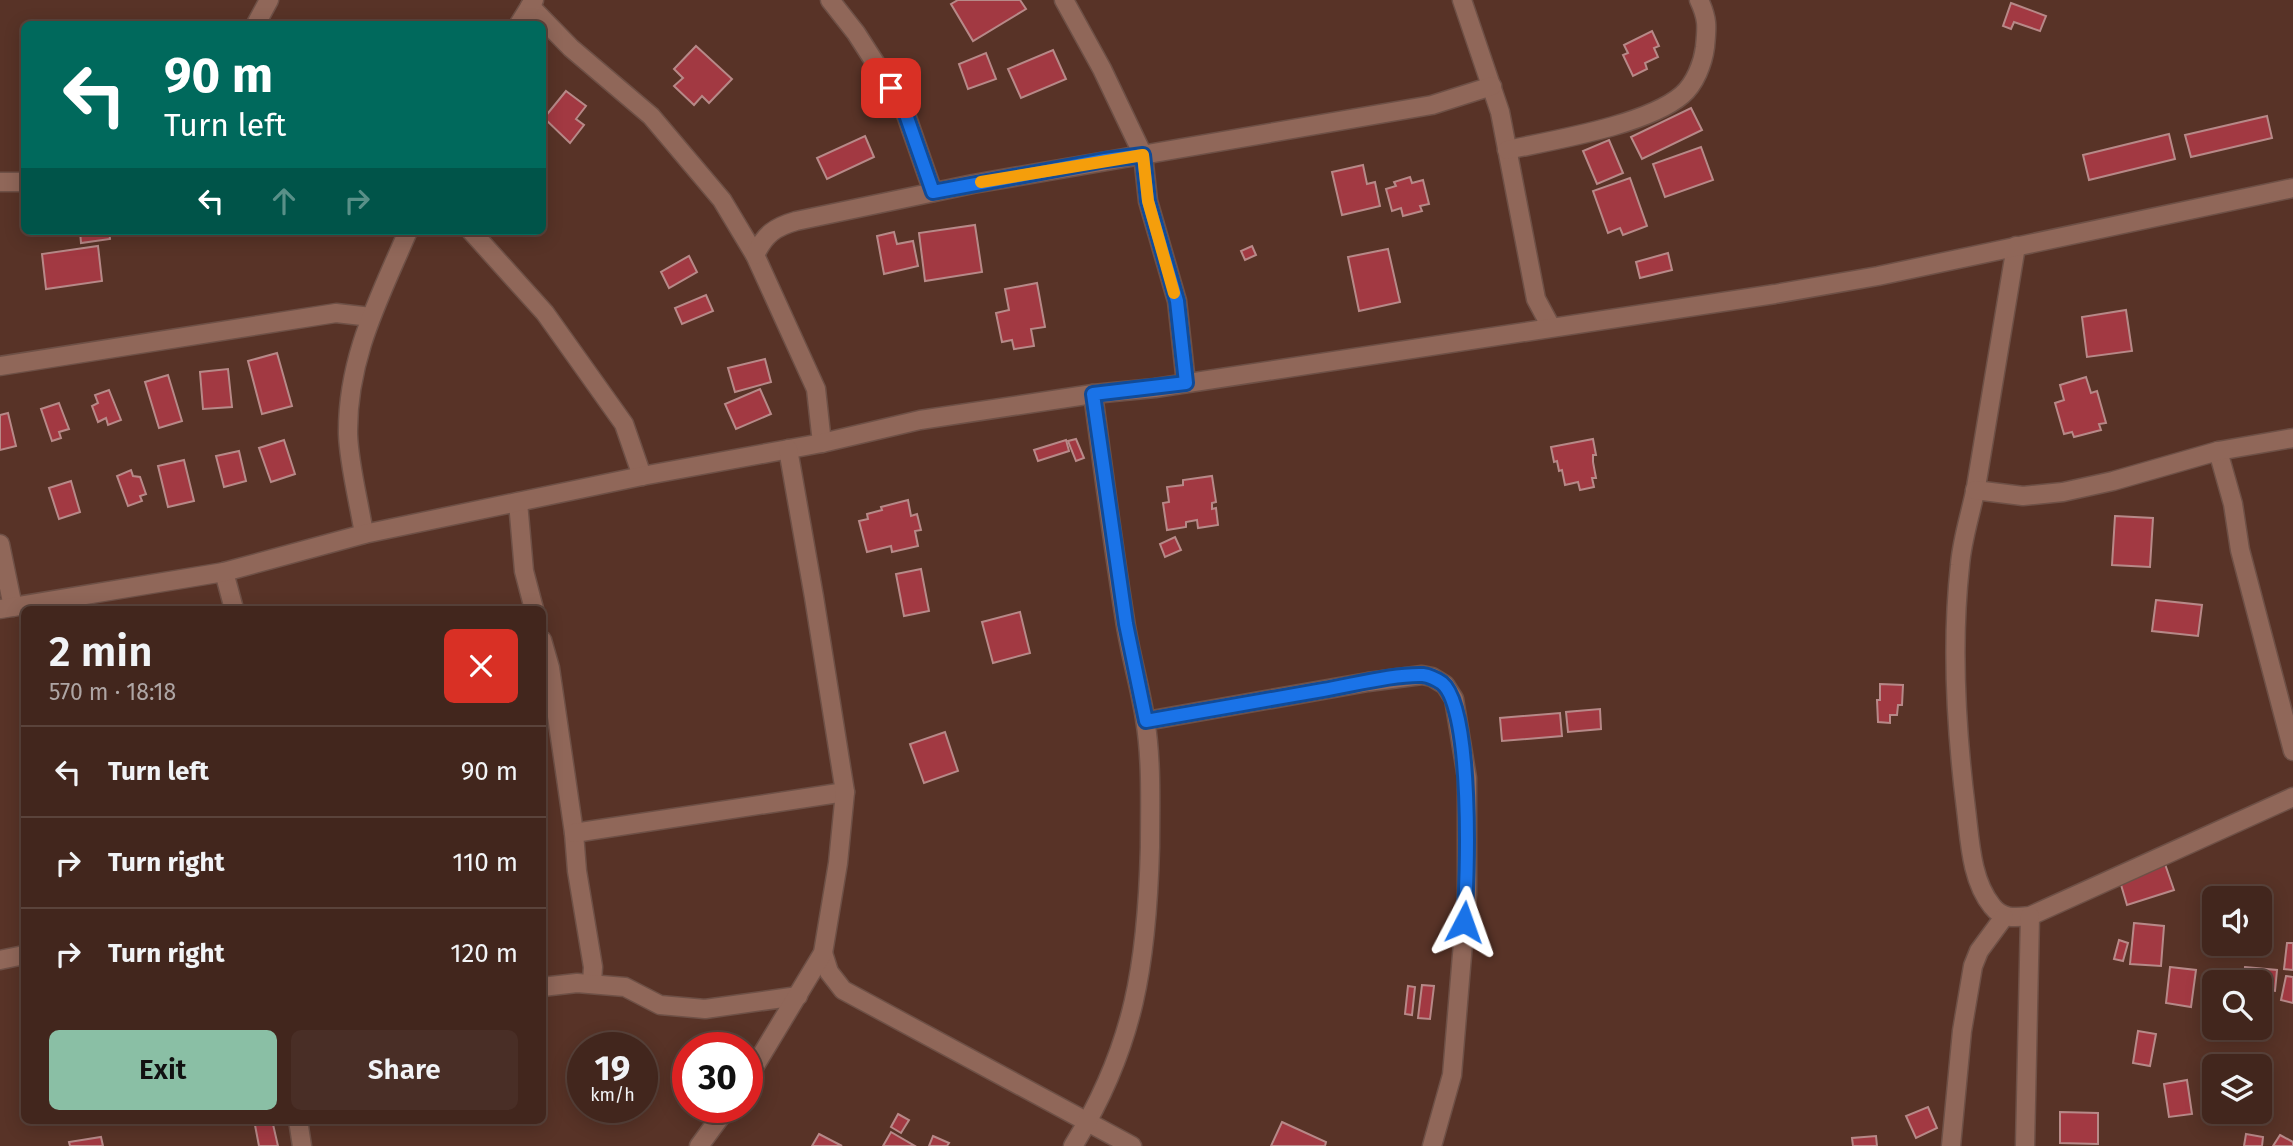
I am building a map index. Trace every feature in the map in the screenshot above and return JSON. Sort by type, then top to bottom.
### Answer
[{"type":"street","points":[[258,21],[269,0]]},
{"type":"street","points":[[830,0],[856,33],[903,106],[933,192]]},
{"type":"street","points":[[1064,0],[1102,69],[1143,155],[1148,201],[1177,301],[1186,383]]},
{"type":"street","points":[[1462,0],[1500,112],[1536,299],[1551,327]]},
{"type":"street","points":[[1507,150],[1581,134],[1657,111],[1684,94],[1703,62],[1707,18],[1699,0]]},
{"type":"street","points":[[521,21],[532,3],[571,48],[651,116],[722,200],[755,255],[816,389],[822,443]]},
{"type":"street","points":[[755,255],[765,236],[775,227],[933,192],[1432,104],[1492,86]]},
{"type":"street","points":[[0,182],[21,182]]},
{"type":"street","points":[[0,544],[6,608],[224,572],[364,534],[642,476],[822,443],[920,420],[1186,383],[1788,292],[1878,276],[2293,188]]},
{"type":"street","points":[[364,534],[348,436],[350,384],[363,337],[406,235]]},
{"type":"street","points":[[475,235],[545,313],[624,425],[642,476]]},
{"type":"street","points":[[2016,246],[1960,563],[1955,636],[1958,749],[1971,853],[1981,888],[1992,907],[2004,916],[2014,919],[2030,916],[2293,797]]},
{"type":"street","points":[[0,366],[336,313],[371,317]]},
{"type":"street","points":[[1073,1146],[1121,1048],[1140,978],[1148,915],[1150,834],[1146,721],[1126,624],[1093,394]]},
{"type":"street","points":[[1975,490],[2024,496],[2063,492],[2113,481],[2218,451],[2293,438]]},
{"type":"street","points":[[763,1053],[823,953],[838,863],[845,792],[788,449]]},
{"type":"street","points":[[2218,451],[2233,504],[2240,550],[2293,751]]},
{"type":"street","points":[[518,502],[524,571],[533,606]]},
{"type":"street","points":[[224,572],[233,606]]},
{"type":"street","points":[[546,669],[574,833],[577,871],[593,967],[592,983]]},
{"type":"street","points":[[1146,721],[1422,675],[1432,677],[1445,685],[1454,699],[1467,778],[1467,895],[1452,1076],[1432,1146]]},
{"type":"street","points":[[574,833],[845,792]]},
{"type":"street","points":[[1951,1146],[1962,1031],[1973,966],[1979,951],[2004,916]]},
{"type":"street","points":[[2025,1146],[2030,916]]},
{"type":"street","points":[[823,953],[830,972],[843,990],[1132,1146]]},
{"type":"street","points":[[0,960],[21,956]]},
{"type":"street","points":[[546,987],[592,983],[625,987],[660,1006],[705,1009],[798,996]]},
{"type":"street","points":[[699,1146],[716,1123]]},
{"type":"street","points":[[299,1124],[302,1146]]},
{"type":"building","points":[[958,0],[1020,0],[1026,9],[973,41],[951,4]]},
{"type":"building","points":[[2011,3],[2046,16],[2040,31],[2014,22],[2011,29],[2003,26]]},
{"type":"building","points":[[1652,31],[1659,46],[1654,48],[1658,57],[1645,63],[1647,69],[1633,76],[1623,55],[1628,53],[1624,45]]},
{"type":"building","points":[[696,46],[732,79],[709,103],[702,96],[694,105],[674,86],[683,78],[674,69]]},
{"type":"building","points":[[1053,50],[1066,79],[1021,98],[1008,69]]},
{"type":"building","points":[[986,53],[996,79],[968,89],[959,64]]},
{"type":"building","points":[[566,91],[586,106],[576,119],[584,125],[570,143],[546,120],[546,116]]},
{"type":"building","points":[[1691,108],[1702,130],[1642,159],[1631,137]]},
{"type":"building","points":[[2267,116],[2272,138],[2191,157],[2185,135]]},
{"type":"building","points":[[2169,134],[2175,159],[2089,180],[2083,155]]},
{"type":"building","points":[[865,136],[874,157],[827,179],[817,158]]},
{"type":"building","points":[[1609,140],[1623,173],[1597,184],[1583,151]]},
{"type":"building","points":[[1701,147],[1713,180],[1665,197],[1653,164]]},
{"type":"building","points":[[1363,165],[1367,184],[1375,182],[1380,206],[1342,215],[1332,172]]},
{"type":"building","points":[[1410,177],[1412,183],[1423,180],[1429,204],[1420,206],[1422,211],[1403,216],[1401,208],[1392,211],[1386,189],[1396,186],[1394,182]]},
{"type":"building","points":[[1630,178],[1647,226],[1623,235],[1620,228],[1608,233],[1593,191]]},
{"type":"building","points":[[975,225],[982,272],[925,281],[919,233]]},
{"type":"building","points":[[894,232],[897,244],[913,241],[918,266],[884,274],[877,236]]},
{"type":"building","points":[[80,235],[110,235],[110,239],[81,243]]},
{"type":"building","points":[[98,246],[102,281],[46,289],[42,254]]},
{"type":"building","points":[[1252,246],[1256,255],[1245,260],[1241,251]]},
{"type":"building","points":[[1388,249],[1400,302],[1359,311],[1348,257]]},
{"type":"building","points":[[1668,253],[1672,270],[1640,278],[1636,262]]},
{"type":"building","points":[[689,256],[697,272],[669,288],[661,272]]},
{"type":"building","points":[[1037,283],[1045,327],[1031,329],[1034,346],[1014,349],[1012,340],[1002,342],[996,313],[1009,310],[1005,289]]},
{"type":"building","points":[[706,295],[713,311],[682,324],[675,308]]},
{"type":"building","points":[[2126,310],[2132,351],[2087,357],[2082,317]]},
{"type":"building","points":[[277,353],[292,406],[262,414],[248,361]]},
{"type":"building","points":[[765,359],[771,382],[735,392],[728,368]]},
{"type":"building","points":[[228,369],[232,407],[203,409],[200,372]]},
{"type":"building","points":[[168,375],[182,421],[159,428],[145,382]]},
{"type":"building","points":[[2086,377],[2091,393],[2097,391],[2106,423],[2099,424],[2101,430],[2074,437],[2072,432],[2064,434],[2055,403],[2064,400],[2060,385]]},
{"type":"building","points":[[760,389],[771,414],[736,429],[725,404]]},
{"type":"building","points":[[109,390],[121,420],[108,425],[106,418],[98,422],[92,406],[98,403],[95,395]]},
{"type":"building","points":[[59,403],[69,429],[59,432],[61,438],[52,441],[41,409]]},
{"type":"building","points":[[8,413],[16,446],[0,450],[0,415]]},
{"type":"building","points":[[1076,439],[1084,458],[1076,461],[1068,441]]},
{"type":"building","points":[[1593,439],[1596,455],[1593,455],[1596,478],[1592,478],[1594,487],[1580,490],[1578,482],[1565,485],[1562,470],[1559,471],[1557,461],[1554,462],[1551,447]]},
{"type":"building","points":[[284,440],[295,474],[271,482],[259,448]]},
{"type":"building","points":[[1066,440],[1069,451],[1038,461],[1034,450]]},
{"type":"building","points":[[239,451],[246,481],[224,487],[216,456]]},
{"type":"building","points":[[184,460],[194,501],[168,507],[158,466]]},
{"type":"building","points":[[131,470],[133,476],[140,477],[146,494],[140,496],[142,501],[128,506],[117,476]]},
{"type":"building","points":[[1212,476],[1216,502],[1212,503],[1212,509],[1216,508],[1218,525],[1198,528],[1197,520],[1186,522],[1186,527],[1167,530],[1163,503],[1169,502],[1167,487],[1183,485],[1183,480]]},
{"type":"building","points":[[71,481],[80,512],[59,519],[49,488]]},
{"type":"building","points":[[908,500],[911,516],[917,514],[921,530],[915,531],[918,546],[892,552],[891,546],[867,552],[859,521],[868,519],[867,514],[882,510],[881,507]]},
{"type":"building","points":[[2115,516],[2153,518],[2150,567],[2112,565]]},
{"type":"building","points":[[1175,537],[1181,550],[1165,557],[1160,544]]},
{"type":"building","points":[[921,569],[929,611],[904,616],[896,574]]},
{"type":"building","points":[[2156,600],[2202,605],[2198,636],[2152,631]]},
{"type":"building","points":[[1020,612],[1030,653],[993,663],[982,622]]},
{"type":"building","points":[[1880,684],[1903,685],[1902,705],[1898,705],[1897,715],[1890,715],[1890,723],[1878,722],[1877,700],[1880,700]]},
{"type":"building","points":[[1600,709],[1601,729],[1568,732],[1566,712]]},
{"type":"building","points":[[1560,713],[1562,736],[1502,741],[1500,718]]},
{"type":"building","points":[[945,732],[958,771],[924,783],[910,744]]},
{"type":"building","points":[[2165,864],[2174,890],[2127,905],[2119,878]]},
{"type":"building","points":[[2134,923],[2164,926],[2161,966],[2130,964]]},
{"type":"building","points":[[2119,940],[2128,943],[2123,961],[2114,959]]},
{"type":"building","points":[[2287,943],[2293,943],[2293,970],[2284,969]]},
{"type":"building","points":[[2170,967],[2196,970],[2191,1007],[2166,1003]]},
{"type":"building","points":[[2245,967],[2277,970],[2275,991],[2272,991],[2272,970],[2245,970]]},
{"type":"building","points":[[2286,976],[2293,977],[2293,1003],[2281,1000]]},
{"type":"building","points":[[1422,985],[1434,986],[1430,1019],[1418,1018]]},
{"type":"building","points":[[1408,986],[1415,987],[1412,1015],[1405,1014]]},
{"type":"building","points":[[2138,1031],[2156,1034],[2150,1066],[2133,1063]]},
{"type":"building","points":[[2187,1080],[2192,1114],[2169,1117],[2164,1084]]},
{"type":"building","points":[[1928,1107],[1937,1128],[1916,1138],[1906,1116]]},
{"type":"building","points":[[2060,1112],[2098,1113],[2098,1144],[2060,1143]]},
{"type":"building","points":[[898,1114],[909,1120],[901,1133],[891,1127]]},
{"type":"building","points":[[1282,1122],[1326,1142],[1325,1146],[1271,1146]]},
{"type":"building","points":[[255,1124],[273,1124],[278,1146],[259,1146]]},
{"type":"building","points":[[891,1132],[915,1146],[883,1146]]},
{"type":"building","points":[[819,1134],[842,1146],[812,1146]]},
{"type":"building","points":[[2246,1134],[2263,1137],[2262,1146],[2244,1146]]},
{"type":"building","points":[[2280,1135],[2293,1142],[2293,1146],[2273,1146]]},
{"type":"building","points":[[933,1136],[949,1143],[947,1146],[929,1146]]},
{"type":"building","points":[[1876,1136],[1877,1146],[1853,1146],[1852,1138]]},
{"type":"building","points":[[101,1137],[103,1146],[70,1146],[69,1142]]},
{"type":"slow traffic","points":[[981,182],[1143,155],[1148,201],[1174,293]]},
{"type":"route","points":[[891,88],[903,106],[933,192],[1143,155],[1148,201],[1177,301],[1186,383],[1093,394],[1126,624],[1146,721],[1422,675],[1432,677],[1445,685],[1454,699],[1467,778],[1467,895],[1464,922]]}]
